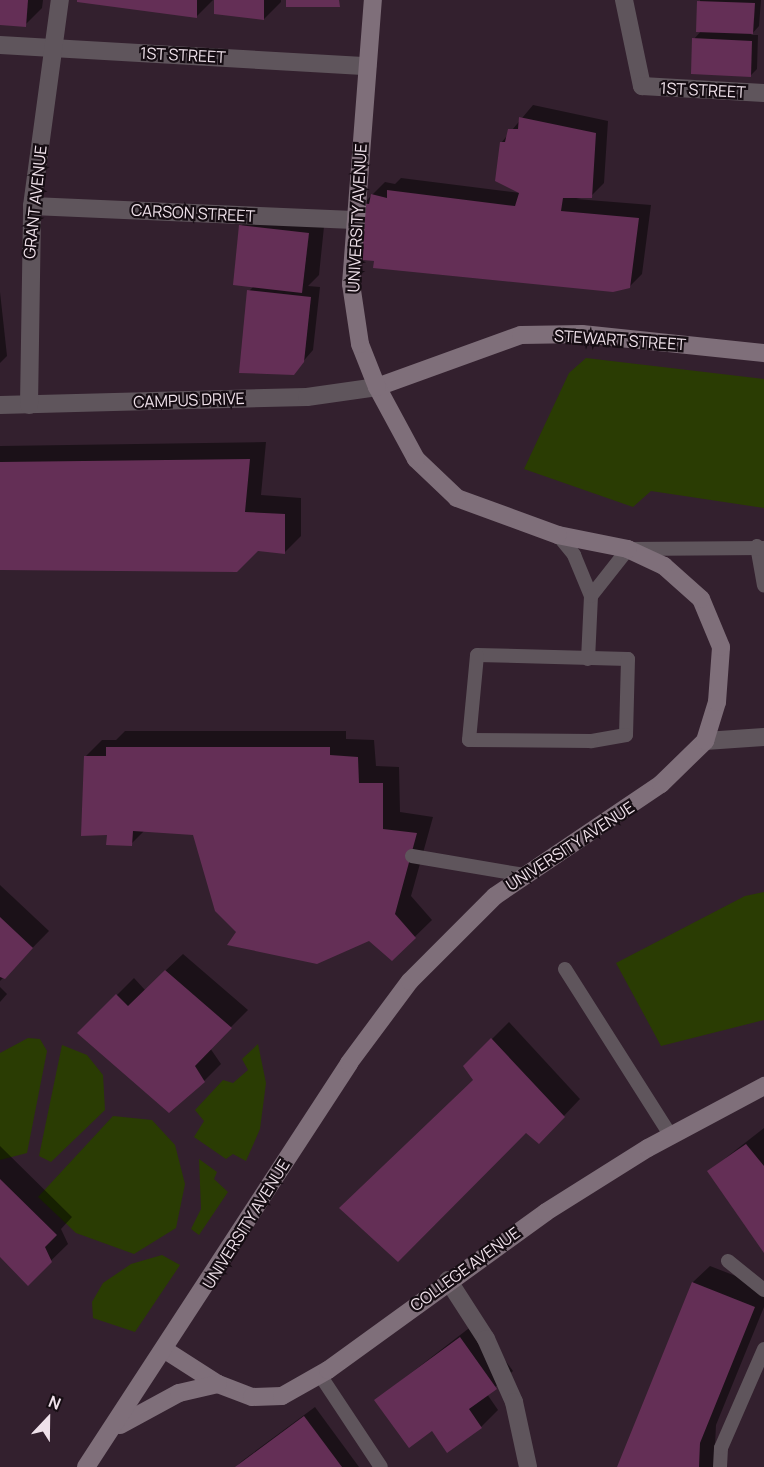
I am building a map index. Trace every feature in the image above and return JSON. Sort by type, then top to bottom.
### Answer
[{"type":"street","name":"GRANT AVENUE","points":[[29,405],[32,206],[56,48],[60,0]]},
{"type":"street","name":"UNIVERSITY AVENUE","points":[[86,1467],[116,1427],[349,1062],[410,981],[458,928],[524,874],[612,821],[705,741],[717,702],[721,647],[701,599],[664,566],[628,549],[558,535],[457,498],[416,459],[377,387],[360,344],[351,284],[354,220],[373,0]]},
{"type":"street","name":"1ST STREET","points":[[624,0],[642,86],[764,93]]},
{"type":"street","name":"1ST STREET","points":[[0,45],[367,66]]},
{"type":"street","name":"CARSON STREET","points":[[32,206],[354,220]]},
{"type":"street","name":"STEWART STREET","points":[[377,387],[521,335],[593,335],[764,352]]},
{"type":"street","name":"CAMPUS DRIVE","points":[[0,405],[307,397],[377,387]]},
{"type":"street","points":[[705,741],[764,737]]},
{"type":"street","name":"COLLEGE AVENUE","points":[[165,1350],[218,1384],[252,1397],[282,1396],[320,1375],[448,1280],[671,1136],[764,1086]]},
{"type":"street","points":[[448,1280],[486,1339],[514,1402],[528,1467]]},
{"type":"street","points":[[116,1427],[179,1393],[218,1384]]},
{"type":"lane","points":[[558,535],[574,555],[591,596],[588,659]]},
{"type":"lane","points":[[591,596],[628,549],[761,547],[764,585]]},
{"type":"lane","points":[[477,655],[588,659],[628,659],[626,735],[591,741],[469,740],[477,655]]},
{"type":"lane","points":[[412,856],[524,874]]},
{"type":"lane","points":[[565,969],[671,1136]]},
{"type":"lane","points":[[728,1260],[764,1290]]},
{"type":"lane","points":[[720,1467],[721,1448],[764,1349]]},
{"type":"lane","points":[[320,1375],[381,1467]]},
{"type":"green space","points":[[586,358],[764,379],[764,508],[651,491],[633,507],[524,469],[569,373]]},
{"type":"green space","points":[[764,892],[764,1020],[661,1046],[616,963],[745,896]]},
{"type":"green space","points":[[28,1038],[40,1039],[47,1051],[27,1153],[0,1160],[0,1053]]},
{"type":"green space","points":[[258,1044],[266,1083],[260,1129],[246,1161],[233,1154],[226,1159],[194,1137],[204,1121],[195,1110],[223,1080],[233,1083],[248,1070],[242,1059]]},
{"type":"green space","points":[[62,1045],[87,1055],[103,1075],[105,1110],[51,1162],[39,1156]]},
{"type":"green space","points":[[113,1116],[152,1120],[175,1145],[185,1184],[176,1228],[134,1254],[76,1233],[38,1197]]},
{"type":"green space","points":[[199,1159],[217,1172],[214,1179],[228,1192],[199,1235],[191,1229],[201,1209]]},
{"type":"green space","points":[[162,1255],[180,1265],[135,1332],[93,1318],[92,1302],[103,1283],[131,1264]]},
{"type":"building","points":[[0,0],[28,0],[26,27],[0,25]]},
{"type":"building","points":[[77,0],[197,0],[197,18],[77,2]]},
{"type":"building","points":[[214,0],[264,0],[264,20],[214,14]]},
{"type":"building","points":[[286,0],[339,0],[340,7],[286,7]]},
{"type":"building","points":[[697,1],[755,3],[753,34],[696,32]]},
{"type":"building","points":[[692,38],[752,41],[751,77],[691,74]]},
{"type":"building","points":[[519,117],[596,133],[592,198],[563,198],[561,211],[639,218],[630,288],[613,292],[373,268],[374,261],[363,260],[361,203],[369,204],[371,194],[387,198],[387,190],[515,206],[519,193],[495,181],[500,142],[505,142],[508,129],[518,129]]},
{"type":"building","points":[[239,225],[309,233],[302,293],[233,285]]},
{"type":"building","points":[[247,290],[311,297],[304,362],[294,375],[239,373]]},
{"type":"building","points":[[250,459],[245,512],[285,514],[285,554],[258,551],[237,572],[0,570],[0,462]]},
{"type":"building","points":[[106,747],[330,747],[330,755],[358,757],[359,783],[383,783],[383,829],[417,833],[395,914],[416,938],[392,961],[369,941],[317,964],[227,945],[236,932],[215,911],[193,835],[133,831],[132,846],[106,845],[107,835],[81,836],[84,756],[106,756]]},
{"type":"building","points":[[0,917],[33,948],[5,979],[0,977]]},
{"type":"building","points":[[165,970],[232,1028],[195,1066],[205,1082],[169,1113],[77,1033],[116,994],[128,1006]]},
{"type":"building","points":[[491,1038],[565,1117],[539,1144],[526,1133],[398,1262],[339,1208],[473,1080],[463,1066]]},
{"type":"building","points":[[746,1144],[764,1166],[764,1253],[707,1171]]},
{"type":"building","points":[[0,1179],[57,1235],[45,1247],[52,1262],[28,1286],[0,1257]]},
{"type":"building","points":[[692,1282],[755,1307],[700,1443],[699,1467],[617,1467]]},
{"type":"building","points":[[460,1337],[497,1389],[469,1409],[482,1428],[447,1453],[432,1431],[409,1448],[374,1400]]},
{"type":"building","points":[[304,1416],[342,1467],[235,1467]]}]
